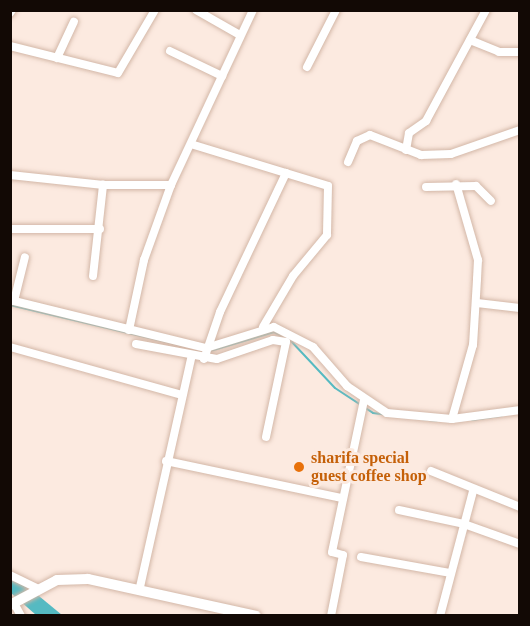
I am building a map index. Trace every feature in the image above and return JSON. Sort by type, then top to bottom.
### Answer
[{"type":"street","points":[[196,10],[238,34]]},
{"type":"street","points":[[129,330],[144,260],[171,185],[194,145],[238,34],[253,10]]},
{"type":"street","points":[[307,67],[336,10]]},
{"type":"street","points":[[406,150],[409,133],[426,121],[486,10]]},
{"type":"street","points":[[11,49],[118,73],[152,12]]},
{"type":"street","points":[[57,58],[74,22]]},
{"type":"street","points":[[470,40],[499,52],[519,52]]},
{"type":"street","points":[[170,51],[222,76]]},
{"type":"street","points":[[348,162],[357,141],[370,135],[406,150],[451,154],[519,130]]},
{"type":"street","points":[[194,145],[327,186],[331,220],[321,246],[292,276],[263,327]]},
{"type":"street","points":[[204,359],[206,348],[285,173]]},
{"type":"street","points":[[10,175],[103,185],[171,185]]},
{"type":"street","points":[[426,187],[456,184],[476,186],[491,201]]},
{"type":"street","points":[[452,419],[473,345],[478,260],[456,184]]},
{"type":"street","points":[[93,276],[100,229],[103,185]]},
{"type":"street","points":[[10,229],[100,229]]},
{"type":"street","points":[[25,257],[12,300],[206,348],[263,327],[299,338],[364,399],[387,414],[452,419],[519,410]]},
{"type":"street","points":[[477,303],[519,308]]},
{"type":"street","points":[[136,344],[204,359],[273,340],[288,343],[266,437]]},
{"type":"street","points":[[10,347],[182,395]]},
{"type":"street","points":[[140,587],[166,461],[191,357]]},
{"type":"street","points":[[332,615],[343,555],[332,552],[364,399]]},
{"type":"street","points":[[166,461],[342,498]]},
{"type":"street","points":[[430,471],[473,491],[519,507]]},
{"type":"street","points":[[440,615],[473,491]]},
{"type":"street","points":[[399,510],[464,524],[519,544]]},
{"type":"street","points":[[360,557],[450,573]]},
{"type":"street","points":[[10,575],[38,589]]},
{"type":"street","points":[[21,615],[16,604],[38,589],[69,578],[140,587],[256,615]]},
{"type":"water","points":[[10,580],[28,587],[62,615],[36,615],[11,593]]},
{"type":"waterway","points":[[10,305],[184,346]]},
{"type":"waterway","points":[[210,351],[274,332],[291,341],[335,388],[373,413],[436,421]]},
{"type":"waterway","points":[[472,420],[502,416]]},
{"type":"place","name":"sharifa special guest coffee shop","points":[[299,467]]}]
